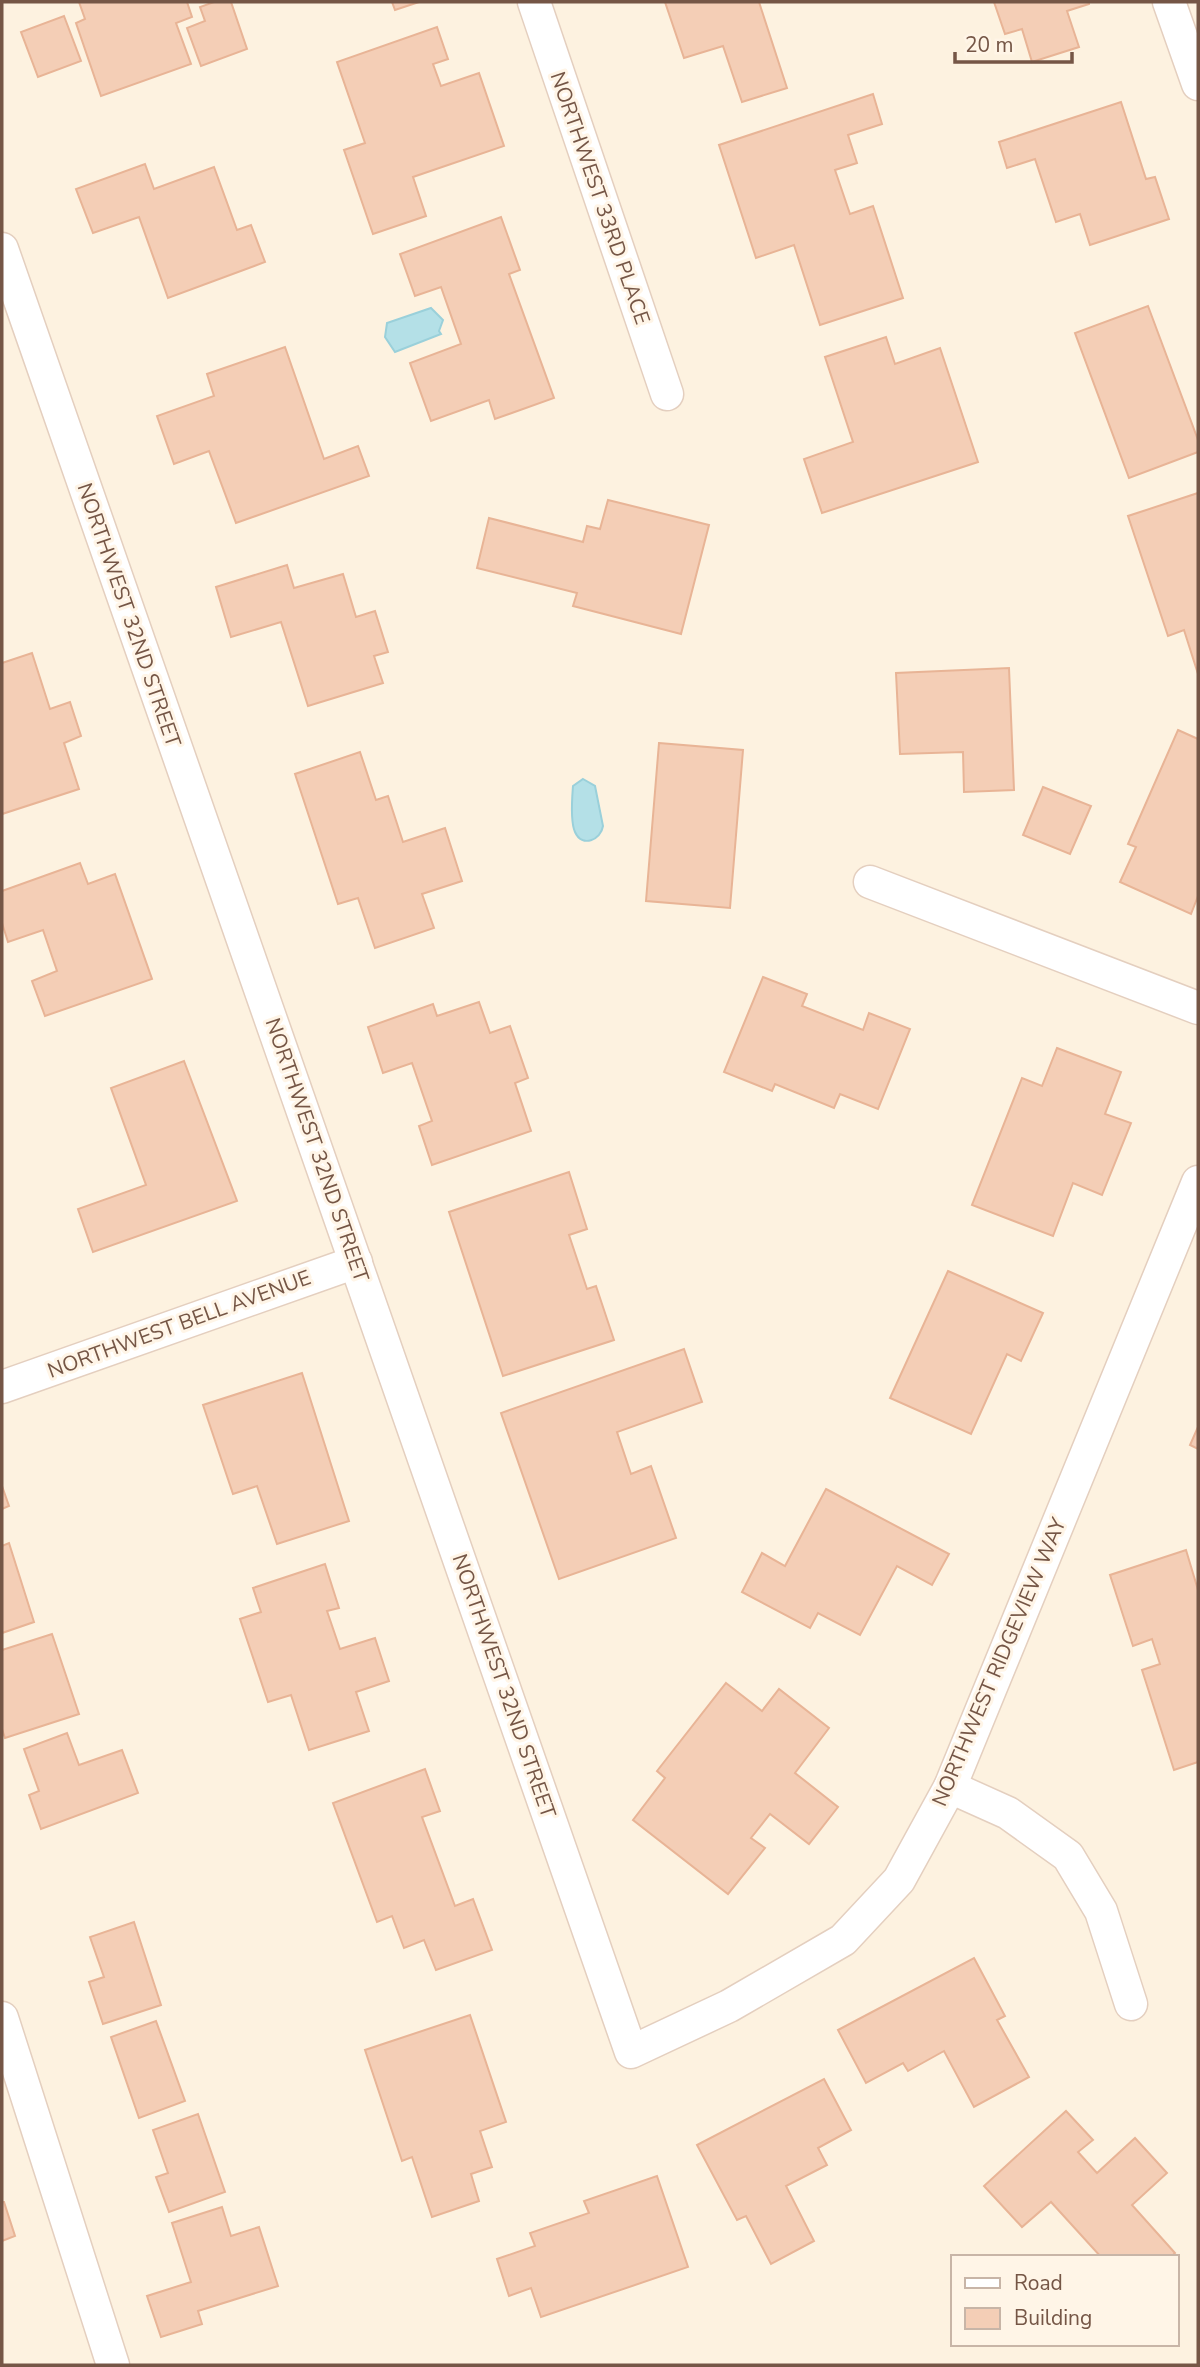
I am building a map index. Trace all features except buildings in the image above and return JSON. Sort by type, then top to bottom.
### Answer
[{"type":"street","name":"NORTHWEST 33RD PLACE","points":[[534,2],[667,394]]},
{"type":"street","points":[[1169,2],[1198,84]]},
{"type":"street","name":"NORTHWEST 32ND STREET","points":[[2,249],[631,2052]]},
{"type":"street","points":[[870,882],[1198,1007]]},
{"type":"street","name":"NORTHWEST RIDGEVIEW WAY","points":[[631,2052],[729,2006],[843,1940],[899,1880],[950,1787],[1198,1182]]},
{"type":"street","name":"NORTHWEST BELL AVENUE","points":[[2,1387],[356,1262]]},
{"type":"street","points":[[950,1787],[1008,1813],[1068,1856],[1101,1911],[1131,2004]]},
{"type":"street","points":[[2,2018],[113,2365]]},
{"type":"water","points":[[431,308],[443,320],[439,331],[441,334],[395,352],[385,337],[387,323]]},
{"type":"water","points":[[583,779],[595,786],[603,826],[599,835],[586,841],[575,832],[572,816],[573,786]]}]
